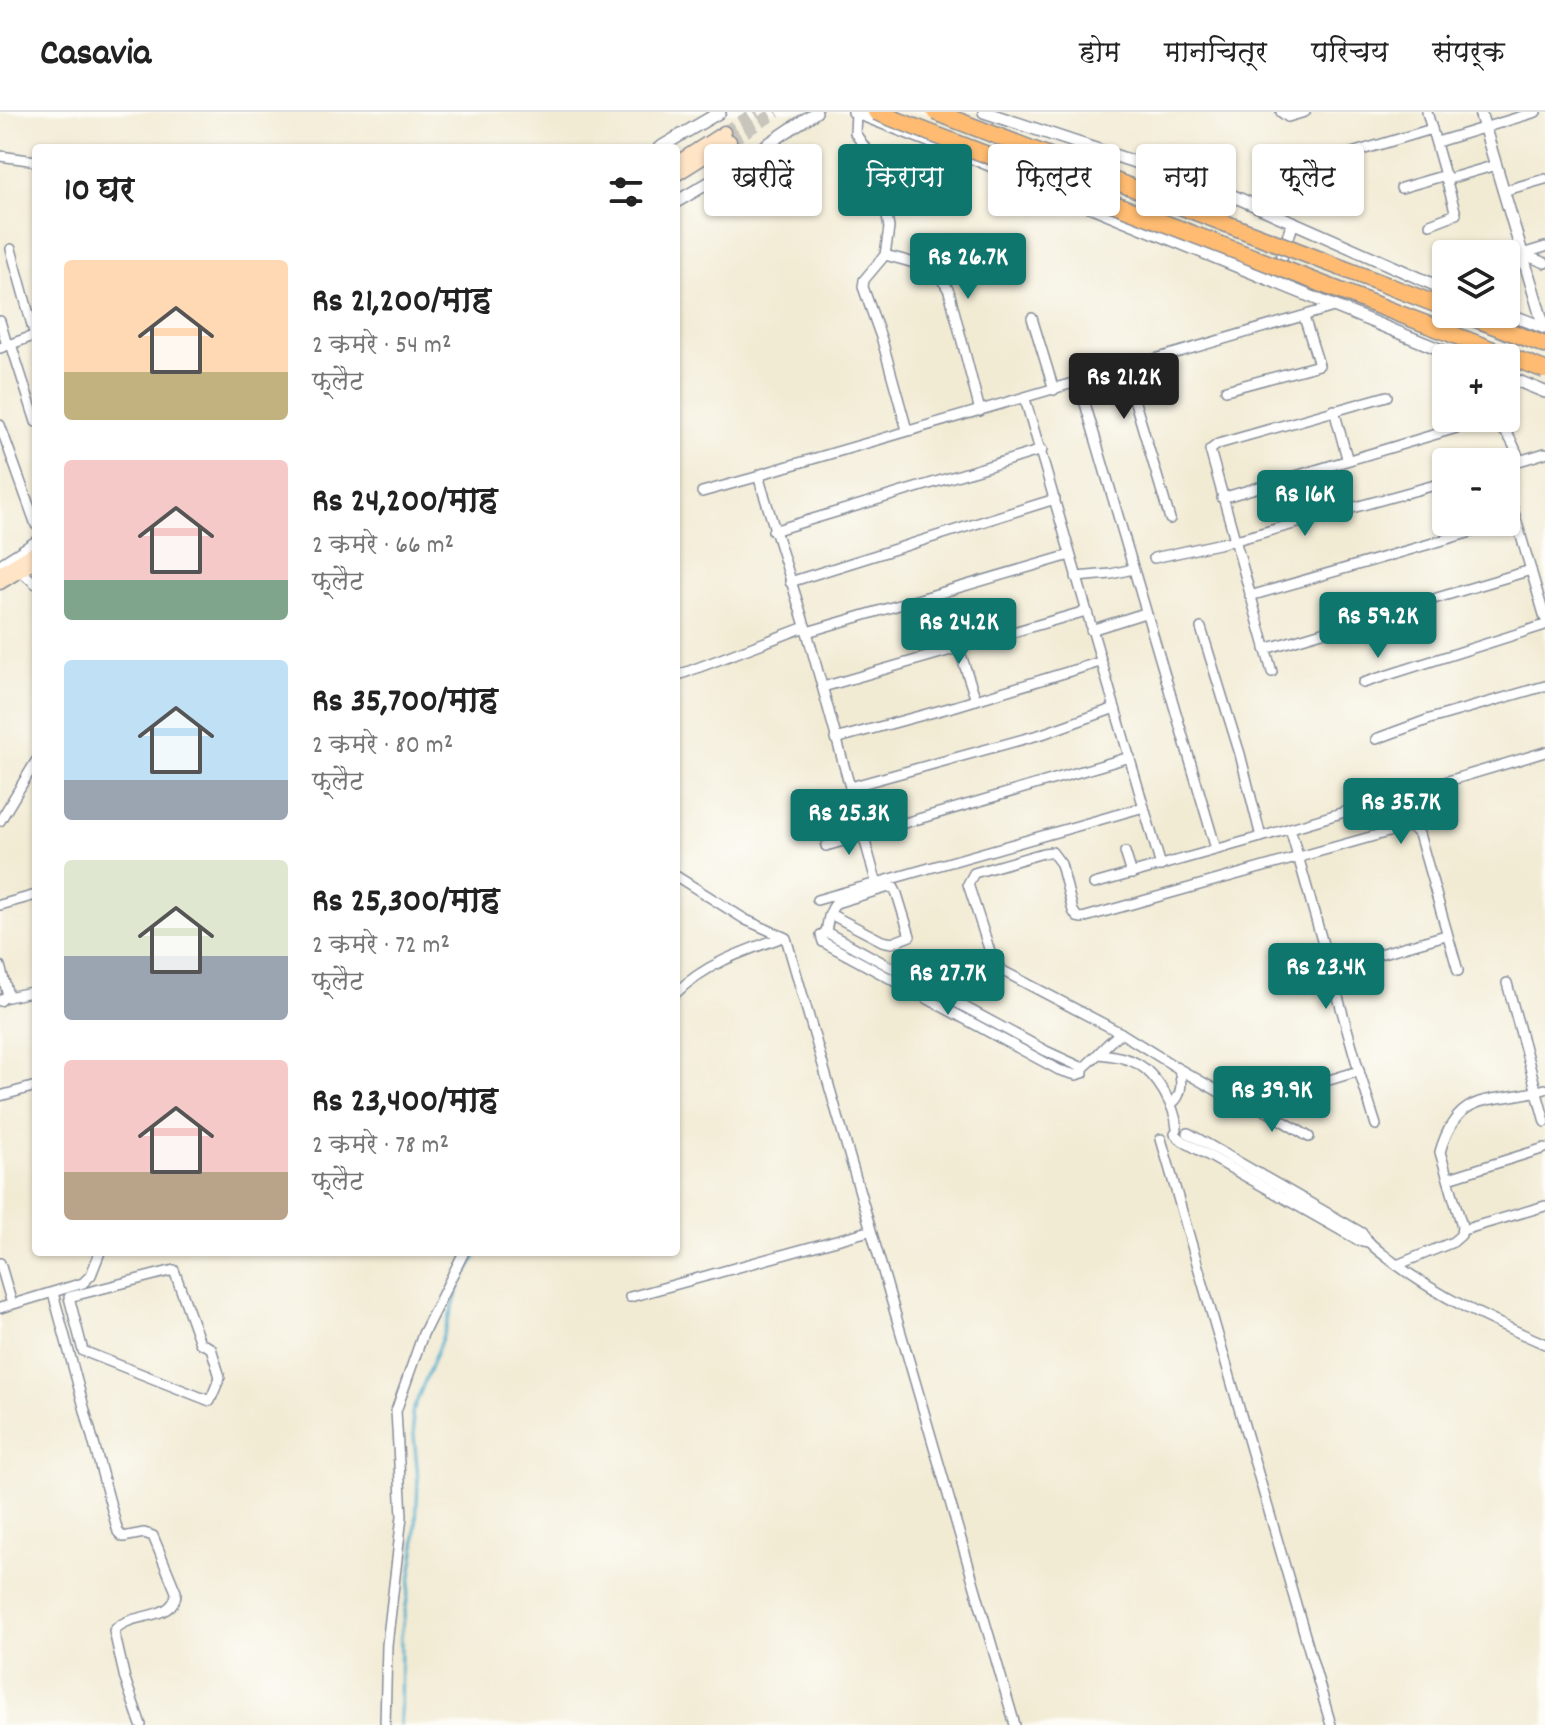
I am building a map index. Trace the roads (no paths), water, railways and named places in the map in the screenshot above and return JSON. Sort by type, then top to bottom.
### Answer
[{"type":"highway","points":[[876,112],[1545,370]]},
{"type":"highway","points":[[935,112],[1432,303]]},
{"type":"highway","points":[[1500,328],[1545,345]]},
{"type":"main road","points":[[680,161],[727,137],[680,172]]},
{"type":"main road","points":[[0,573],[32,553]]},
{"type":"main road","points":[[0,583],[11,566],[32,562]]},
{"type":"street","points":[[666,144],[720,112]]},
{"type":"street","points":[[680,200],[816,112]]},
{"type":"street","points":[[907,430],[882,340],[863,287],[864,280],[885,255],[889,228],[881,181],[870,155],[855,133],[855,112],[1432,346]]},
{"type":"street","points":[[984,112],[1222,191],[1432,284]]},
{"type":"street","points":[[1281,112],[1288,117],[1305,112]]},
{"type":"street","points":[[1427,112],[1456,215],[1430,224]]},
{"type":"street","points":[[1480,112],[1545,328]]},
{"type":"street","points":[[1437,142],[1536,112]]},
{"type":"street","points":[[1364,149],[1432,129]]},
{"type":"street","points":[[0,156],[32,160]]},
{"type":"street","points":[[1401,188],[1496,165]]},
{"type":"street","points":[[1503,191],[1545,179]]},
{"type":"street","points":[[1274,281],[1293,222]]},
{"type":"street","points":[[1522,254],[1545,247]]},
{"type":"street","points":[[11,249],[32,322]]},
{"type":"street","points":[[1522,254],[1545,263]]},
{"type":"street","points":[[885,255],[930,268],[944,281],[980,411]]},
{"type":"street","points":[[702,492],[1337,306]]},
{"type":"street","points":[[1226,390],[1319,365],[1304,317]]},
{"type":"street","points":[[1032,318],[1054,390]]},
{"type":"street","points":[[1520,318],[1545,328]]},
{"type":"street","points":[[0,321],[6,346],[32,412]]},
{"type":"street","points":[[6,346],[32,337]]},
{"type":"street","points":[[1125,369],[1170,519]]},
{"type":"street","points":[[1520,382],[1545,392]]},
{"type":"street","points":[[1079,383],[1216,849]]},
{"type":"street","points":[[1272,672],[1209,453],[1212,447],[1387,396]]},
{"type":"street","points":[[1025,399],[1161,866]]},
{"type":"street","points":[[1334,410],[1347,458]]},
{"type":"street","points":[[1222,498],[1347,458],[1485,421],[1495,424],[1510,436],[1514,448]]},
{"type":"street","points":[[0,425],[32,514]]},
{"type":"street","points":[[773,531],[1042,450]]},
{"type":"street","points":[[1520,460],[1545,453]]},
{"type":"street","points":[[760,476],[773,531],[823,687],[876,881]]},
{"type":"street","points":[[1154,558],[1236,540],[1432,486]]},
{"type":"street","points":[[790,582],[1055,499]]},
{"type":"street","points":[[1520,533],[1545,618]]},
{"type":"street","points":[[1250,596],[1457,536]]},
{"type":"street","points":[[32,545],[11,566],[32,581]]},
{"type":"street","points":[[680,675],[806,630],[1070,555]]},
{"type":"street","points":[[1076,577],[1133,569]]},
{"type":"street","points":[[1265,649],[1531,570]]},
{"type":"street","points":[[823,687],[1086,611]]},
{"type":"street","points":[[1091,630],[1145,613]]},
{"type":"street","points":[[1363,683],[1545,625]]},
{"type":"street","points":[[1201,628],[1240,754],[1261,837]]},
{"type":"street","points":[[959,649],[976,700]]},
{"type":"street","points":[[835,739],[1100,662]]},
{"type":"street","points":[[1376,739],[1430,719],[1545,686]]},
{"type":"street","points":[[850,787],[1042,734],[1115,708]]},
{"type":"street","points":[[1094,884],[1545,752]]},
{"type":"street","points":[[826,846],[1130,757]]},
{"type":"street","points":[[0,821],[32,768]]},
{"type":"street","points":[[817,900],[1144,807]]},
{"type":"street","points":[[1359,1071],[1253,1103],[1239,1103],[1121,1033],[1045,996],[997,967],[968,884],[971,875],[1052,852],[1061,864],[1073,911],[1082,918],[1406,827],[1413,828],[1419,834],[1458,971]]},
{"type":"street","points":[[1290,828],[1376,1125]]},
{"type":"street","points":[[1125,852],[1132,874]]},
{"type":"street","points":[[680,879],[746,920],[786,938],[1015,1725]]},
{"type":"street","points":[[830,914],[882,941],[892,943],[910,936],[894,888],[834,905],[830,914],[826,932],[820,938],[1027,1047],[1065,1073],[1083,1073],[1083,1068],[1121,1033]]},
{"type":"street","points":[[0,905],[32,896]]},
{"type":"street","points":[[1330,968],[1446,935]]},
{"type":"street","points":[[680,989],[709,967],[783,937]]},
{"type":"street","points":[[0,966],[4,999],[32,992]]},
{"type":"street","points":[[1507,983],[1541,1090],[1545,1122]]},
{"type":"street","points":[[1099,1054],[1126,1058],[1154,1075],[1171,1104],[1176,1132],[1287,1203],[1358,1240],[1368,1242],[1397,1265],[1463,1307],[1545,1344]]},
{"type":"street","points":[[1171,1104],[1180,1095],[1182,1080],[1179,1069]]},
{"type":"street","points":[[0,1096],[32,1087]]},
{"type":"street","points":[[1397,1265],[1453,1242],[1463,1230],[1440,1152],[1459,1113],[1477,1103],[1541,1090]]},
{"type":"street","points":[[1253,1103],[1309,1137]]},
{"type":"street","points":[[1188,1133],[1210,1152]]},
{"type":"street","points":[[1161,1139],[1331,1725]]},
{"type":"street","points":[[1449,1178],[1545,1148]]},
{"type":"street","points":[[1463,1230],[1545,1206]]},
{"type":"street","points":[[630,1297],[869,1231]]},
{"type":"street","points":[[0,1308],[53,1293],[84,1288],[174,1270],[200,1343],[211,1348],[220,1377],[210,1401],[83,1351],[69,1297],[84,1288],[98,1256]]},
{"type":"street","points":[[385,1725],[387,1645],[402,1516],[396,1411],[423,1334],[462,1256]]},
{"type":"street","points":[[0,1263],[12,1304]]},
{"type":"street","points":[[53,1293],[118,1532],[123,1537],[144,1533],[153,1536],[176,1592],[176,1601],[169,1609],[122,1623],[114,1631],[125,1679],[141,1725]]},
{"type":"waterway","points":[[400,1725],[401,1636],[415,1551],[418,1479],[412,1413],[462,1280],[477,1256]]},
{"type":"tunnel","points":[[724,132],[757,112]]},
{"type":"tunnel","points":[[730,141],[777,112]]}]
